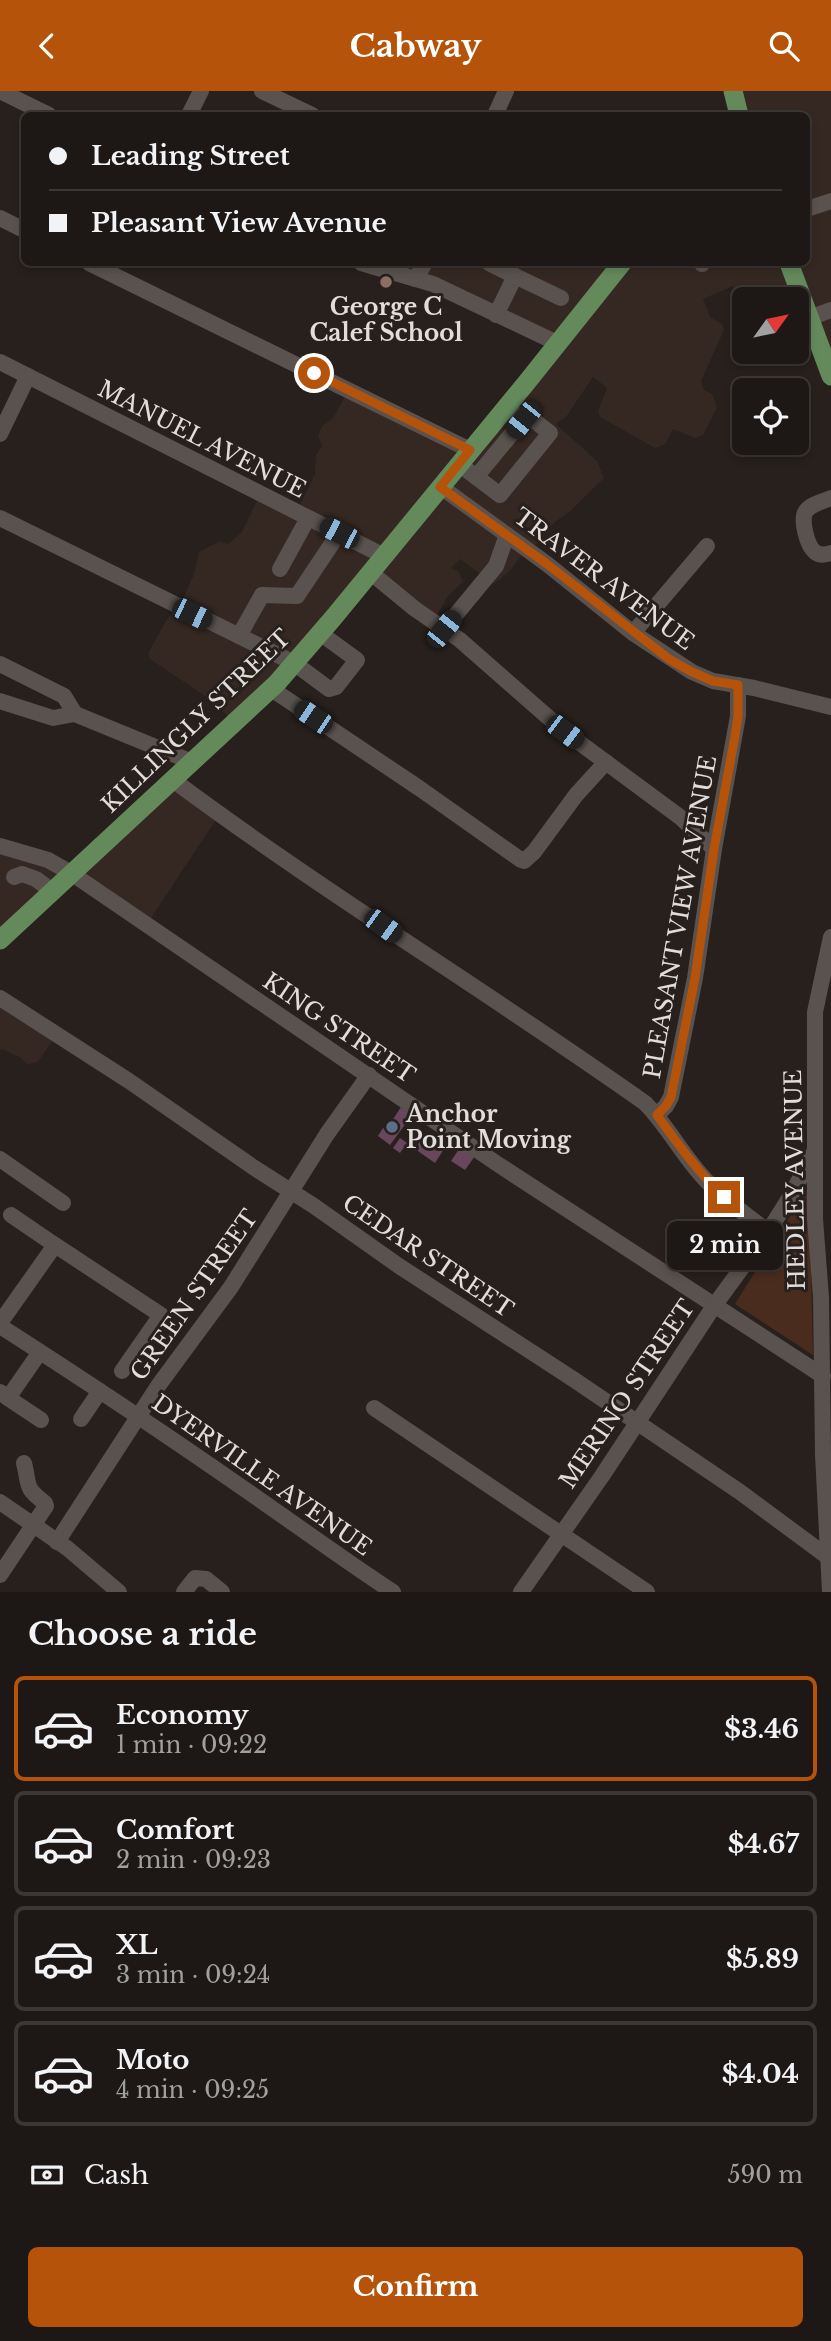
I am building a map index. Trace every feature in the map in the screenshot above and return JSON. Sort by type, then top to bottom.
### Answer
[{"type":"main road","points":[[733,91],[738,112]]},
{"type":"main road","name":"KILLINGLY STREET","points":[[0,940],[173,780],[294,663],[620,266]]},
{"type":"main road","points":[[790,266],[798,287]]},
{"type":"main road","points":[[809,318],[831,376]]},
{"type":"street","points":[[0,91],[43,112]]},
{"type":"street","points":[[190,112],[201,91]]},
{"type":"street","points":[[262,91],[307,112]]},
{"type":"street","points":[[496,112],[506,91]]},
{"type":"street","points":[[810,208],[831,201]]},
{"type":"street","points":[[0,218],[21,228]]},
{"type":"street","points":[[371,266],[433,284],[557,342]]},
{"type":"street","points":[[415,279],[423,266]]},
{"type":"street","points":[[495,266],[561,298]]},
{"type":"street","points":[[111,267],[464,457],[476,477],[500,495],[550,433],[527,415],[476,477]]},
{"type":"street","points":[[496,315],[515,276]]},
{"type":"street","points":[[809,318],[831,310]]},
{"type":"street","name":"MANUEL AVENUE","points":[[0,362],[384,556]]},
{"type":"street","points":[[0,434],[27,376]]},
{"type":"street","points":[[506,407],[523,420]]},
{"type":"street","name":"TRAVER AVENUE","points":[[440,487],[633,632],[692,672],[713,681],[831,707]]},
{"type":"street","points":[[831,498],[808,508],[803,522],[811,547],[816,553],[831,553]]},
{"type":"street","points":[[0,518],[294,663],[329,689],[336,687],[357,660],[320,633]]},
{"type":"street","points":[[280,569],[308,518]]},
{"type":"street","points":[[239,636],[262,595],[297,596],[339,533]]},
{"type":"street","points":[[444,629],[496,566],[507,535]]},
{"type":"street","points":[[633,632],[707,546]]},
{"type":"street","points":[[370,572],[460,641],[565,732],[680,817],[714,849]]},
{"type":"street","points":[[0,664],[64,696],[75,714]]},
{"type":"street","name":"PLEASANT VIEW AVENUE","points":[[738,685],[738,716],[714,849],[695,978],[671,1097],[657,1115],[703,1178],[768,1232]]},
{"type":"street","points":[[270,688],[524,861],[606,762]]},
{"type":"street","points":[[0,701],[53,717],[75,714],[192,762]]},
{"type":"street","points":[[173,780],[282,858],[622,1087],[657,1115]]},
{"type":"street","name":"KING STREET","points":[[0,846],[48,860],[71,873],[499,1165],[823,1376]]},
{"type":"street","points":[[14,877],[22,874],[36,879],[52,891]]},
{"type":"street","name":"HEDLEY AVENUE","points":[[830,1592],[815,1219],[815,1013],[831,937]]},
{"type":"street","name":"CEDAR STREET","points":[[0,998],[129,1081],[399,1266],[573,1379],[740,1492],[828,1557]]},
{"type":"street","name":"GREEN STREET","points":[[57,1542],[139,1416],[231,1287],[327,1134],[369,1075]]},
{"type":"street","name":"MERINO STREET","points":[[521,1592],[602,1476],[714,1306],[768,1232],[815,1150]]},
{"type":"street","points":[[0,1159],[63,1203]]},
{"type":"street","points":[[11,1215],[161,1315],[122,1371]]},
{"type":"street","points":[[0,1324],[55,1245]]},
{"type":"street","name":"DYERVILLE AVENUE","points":[[0,1324],[139,1416],[393,1592]]},
{"type":"street","points":[[40,1352],[4,1395],[41,1420]]},
{"type":"street","points":[[81,1419],[100,1391]]},
{"type":"street","points":[[374,1408],[647,1592]]},
{"type":"street","points":[[0,1575],[46,1506],[30,1492],[24,1463]]},
{"type":"street","points":[[2,1504],[35,1525],[119,1592]]},
{"type":"street","points":[[184,1592],[195,1578],[206,1579],[222,1592]]},
{"type":"shaded area","points":[[729,91],[831,91],[831,384],[809,331],[809,287],[733,286],[703,299],[710,317],[722,324],[724,330],[701,381],[704,390],[712,394],[717,407],[703,435],[695,438],[673,429],[665,444],[655,448],[600,417],[598,411],[607,388],[593,377],[566,417],[556,424],[597,461],[604,478],[555,522],[530,551],[524,552],[510,571],[494,584],[460,559],[451,568],[459,572],[463,582],[448,596],[435,619],[375,574],[233,722],[214,702],[150,659],[148,653],[174,607],[181,604],[194,574],[199,552],[220,541],[228,544],[242,532],[260,494],[298,509],[315,474],[316,455],[322,446],[318,436],[322,426],[333,418],[348,391],[467,449],[554,348],[421,280],[424,266],[606,266],[613,271],[619,266],[810,266],[810,112],[732,112]]},
{"type":"shaded area","points":[[173,781],[219,815],[147,924],[77,876]]},
{"type":"shaded area","points":[[0,844],[71,873],[0,941]]},
{"type":"shaded area","points":[[0,998],[56,1035],[38,1062],[27,1064],[21,1058],[2,1049],[0,1051]]},
{"type":"shaded area","points":[[809,1186],[813,1355],[735,1304]]},
{"type":"building","points":[[401,1107],[412,1115],[390,1145],[378,1136],[383,1128],[386,1130]]},
{"type":"building","points":[[424,1135],[444,1149],[435,1163],[415,1149]]},
{"type":"building","points":[[400,1138],[407,1143],[400,1153],[393,1148]]},
{"type":"building","points":[[461,1146],[475,1156],[465,1170],[451,1161]]},
{"type":"place","name":"George C Calef School","points":[[386,282]]},
{"type":"place","name":"Anchor Point Moving","points":[[392,1127]]},
{"type":"route","points":[[314,373],[470,450],[440,487],[547,564],[669,659],[713,681],[738,685],[738,716],[714,849],[695,978],[671,1097],[657,1115],[703,1178],[724,1197]]}]
